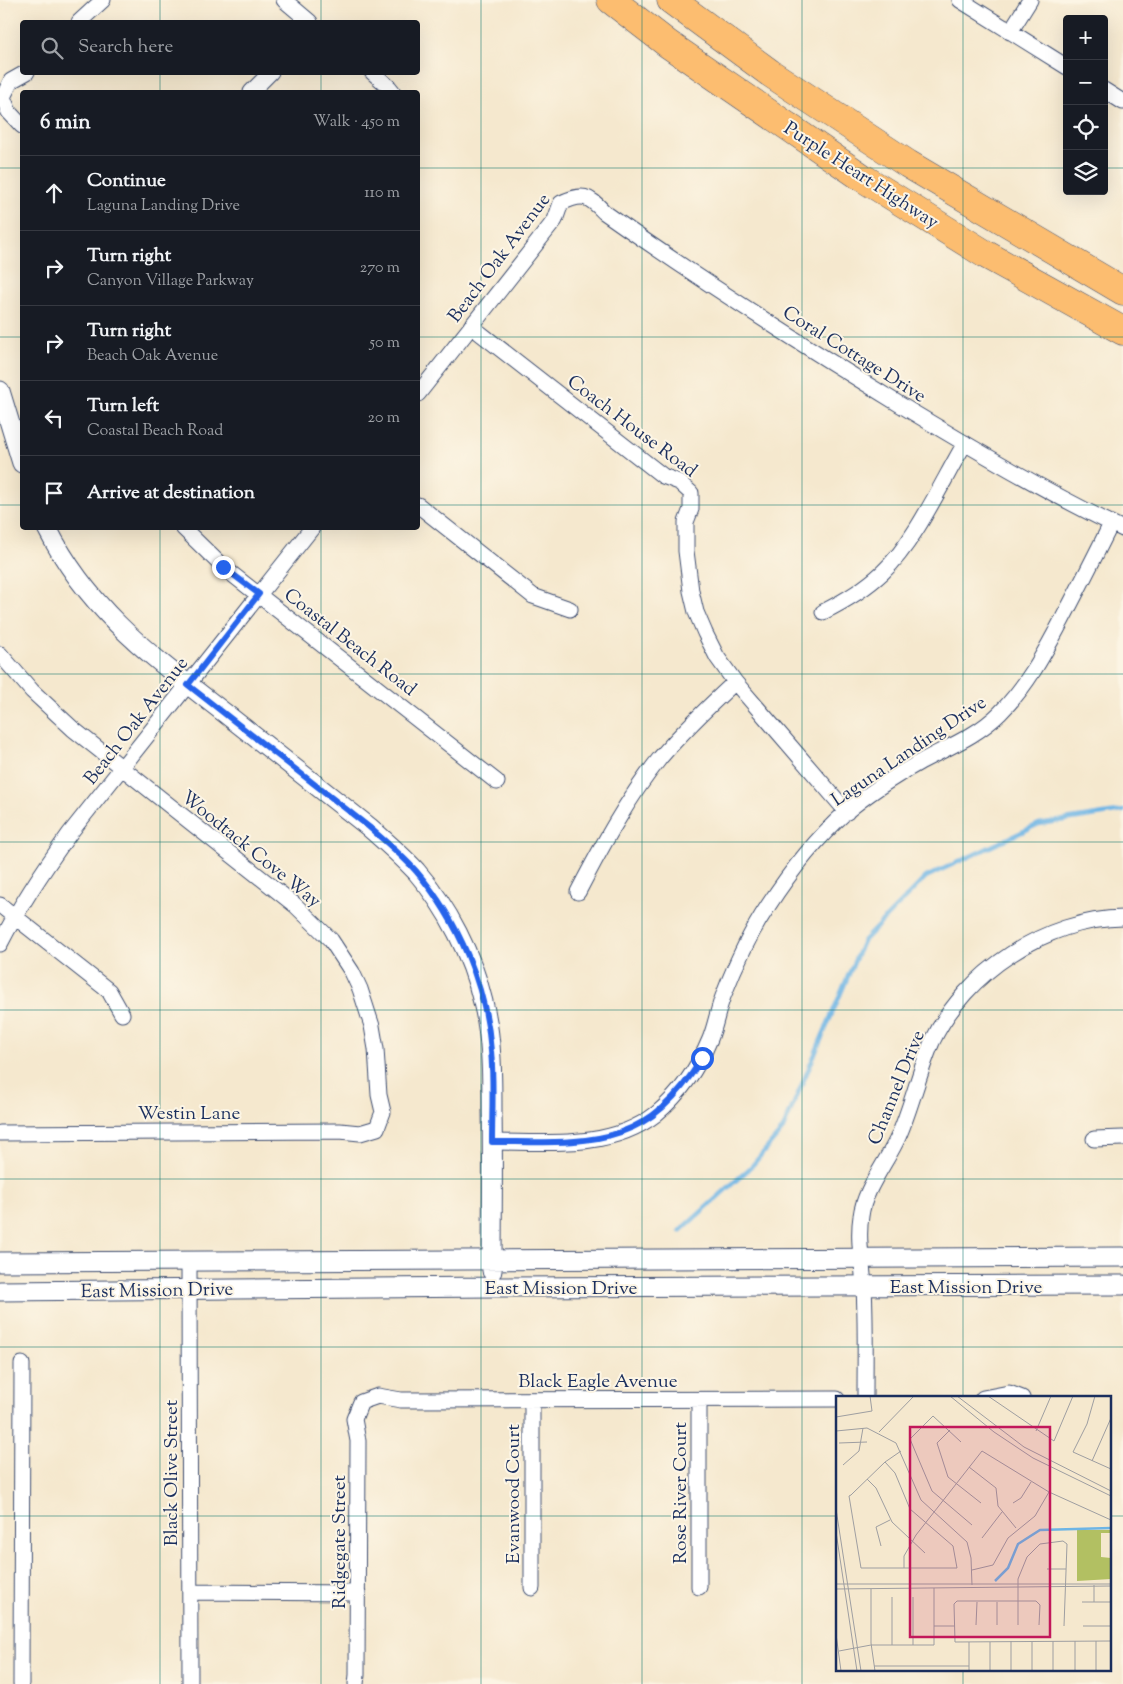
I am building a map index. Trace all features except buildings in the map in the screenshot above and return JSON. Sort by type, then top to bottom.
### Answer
[{"type":"highway","name":"Purple Heart Highway","points":[[611,0],[668,44],[863,178],[985,254],[1123,331]]},
{"type":"highway","name":"Purple Heart Highway","points":[[671,0],[770,73],[908,164],[1123,290]]},
{"type":"street","points":[[81,20],[103,0]]},
{"type":"street","points":[[284,0],[308,20]]},
{"type":"street","points":[[960,0],[1063,65]]},
{"type":"street","points":[[1010,32],[1030,0]]},
{"type":"street","points":[[20,124],[8,112],[3,96],[11,81],[22,75]]},
{"type":"street","points":[[253,90],[268,75]]},
{"type":"street","points":[[375,75],[391,90]]},
{"type":"street","points":[[1108,93],[1123,102]]},
{"type":"street","name":"Beach Oak Avenue","points":[[420,391],[555,220],[561,203],[576,196]]},
{"type":"street","name":"Coral Cottage Drive","points":[[576,196],[592,199],[604,212],[700,279],[807,347],[964,443],[1117,527]]},
{"type":"street","name":"Coach House Road","points":[[472,326],[663,476],[679,482],[691,493],[691,509],[686,522],[686,551],[691,591],[696,612],[705,633],[735,682],[847,812]]},
{"type":"street","points":[[0,391],[20,457]]},
{"type":"street","points":[[823,612],[848,599],[885,571],[915,530],[964,443]]},
{"type":"street","points":[[420,508],[533,596],[570,609]]},
{"type":"street","name":"Laguna Landing Drive","points":[[492,1142],[568,1142],[593,1140],[638,1126],[665,1106],[678,1092],[702,1058],[723,996],[742,952],[762,915],[781,886],[808,853],[847,812],[904,773],[960,743],[978,731],[1004,709],[1026,683],[1044,656],[1117,527]]},
{"type":"street","points":[[48,530],[85,589],[104,611],[144,649],[369,827],[397,851],[438,900],[452,924],[474,972],[483,1001],[491,1052],[493,1287]]},
{"type":"street","name":"Coastal Beach Road","points":[[185,530],[223,567],[497,782]]},
{"type":"street","name":"Beach Oak Avenue","points":[[0,944],[14,917],[48,863],[310,530]]},
{"type":"street","name":"Woodtack Cove Way","points":[[0,654],[32,691],[73,730],[295,905],[331,940],[360,989],[372,1026],[376,1049],[379,1096],[383,1112],[377,1128]]},
{"type":"street","points":[[578,892],[610,832],[643,781],[678,739],[735,682]]},
{"type":"street","points":[[0,905],[109,991],[122,1014]]},
{"type":"street","name":"Channel Drive","points":[[865,1396],[864,1286],[860,1257],[860,1227],[865,1199],[897,1140],[909,1113],[924,1063],[933,1041],[957,1004],[981,977],[1006,958],[1038,939],[1092,921],[1123,918]]},
{"type":"street","name":"Westin Lane","points":[[0,1133],[340,1131],[360,1133],[377,1128]]},
{"type":"street","points":[[1094,1139],[1123,1138]]},
{"type":"street","name":"East Mission Drive","points":[[0,1262],[1123,1257]]},
{"type":"street","name":"Black Olive Street","points":[[188,1261],[190,1684]]},
{"type":"street","name":"East Mission Drive","points":[[0,1291],[1123,1285]]},
{"type":"street","points":[[21,1684],[22,1364]]},
{"type":"street","points":[[993,1396],[1009,1393],[1017,1396]]},
{"type":"street","name":"Black Eagle Avenue","points":[[361,1402],[378,1396],[401,1400],[836,1399]]},
{"type":"street","name":"Evanwood Court","points":[[532,1400],[532,1588]]},
{"type":"street","name":"Rose River Court","points":[[699,1400],[699,1587]]},
{"type":"street","name":"Ridgegate Street","points":[[356,1684],[358,1441],[354,1419],[361,1402]]},
{"type":"street","points":[[190,1592],[358,1593]]},
{"type":"waterway","points":[[680,1231],[751,1167],[783,1129],[863,941],[926,877],[1039,824],[1123,811]]},
{"type":"route","points":[[223,567],[259,594],[188,685],[397,851],[438,900],[464,948],[474,972],[488,1023],[491,1052],[492,1142],[568,1142],[593,1140],[638,1126],[665,1106],[678,1092],[702,1058]]}]
